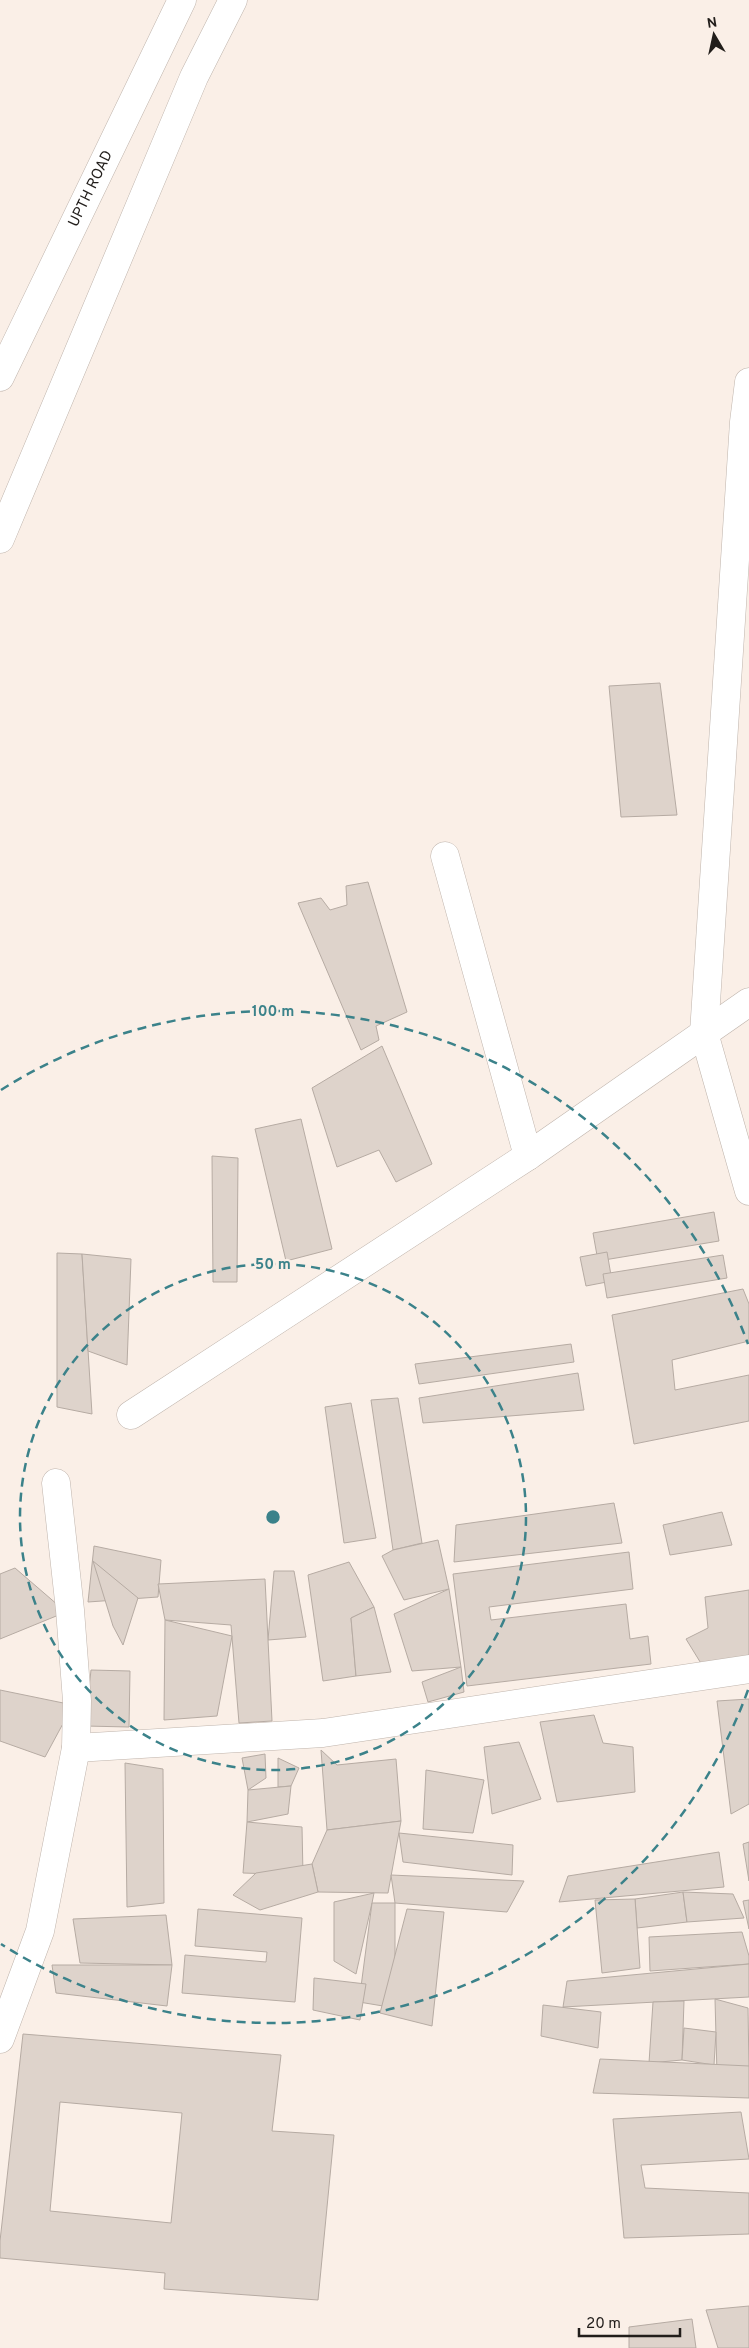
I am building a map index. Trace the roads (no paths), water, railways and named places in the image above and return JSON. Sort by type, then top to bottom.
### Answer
[{"type":"street","name":"UPTH ROAD","points":[[0,378],[182,0]]},
{"type":"street","points":[[0,539],[194,77],[233,0]]},
{"type":"street","points":[[749,382],[743,432],[704,1033],[749,1191]]},
{"type":"street","points":[[445,856],[528,1156]]},
{"type":"street","points":[[131,1415],[528,1156],[749,1002]]},
{"type":"street","points":[[0,2039],[40,1931],[76,1748],[76,1683],[56,1483]]},
{"type":"street","points":[[76,1748],[323,1733],[749,1669]]}]
